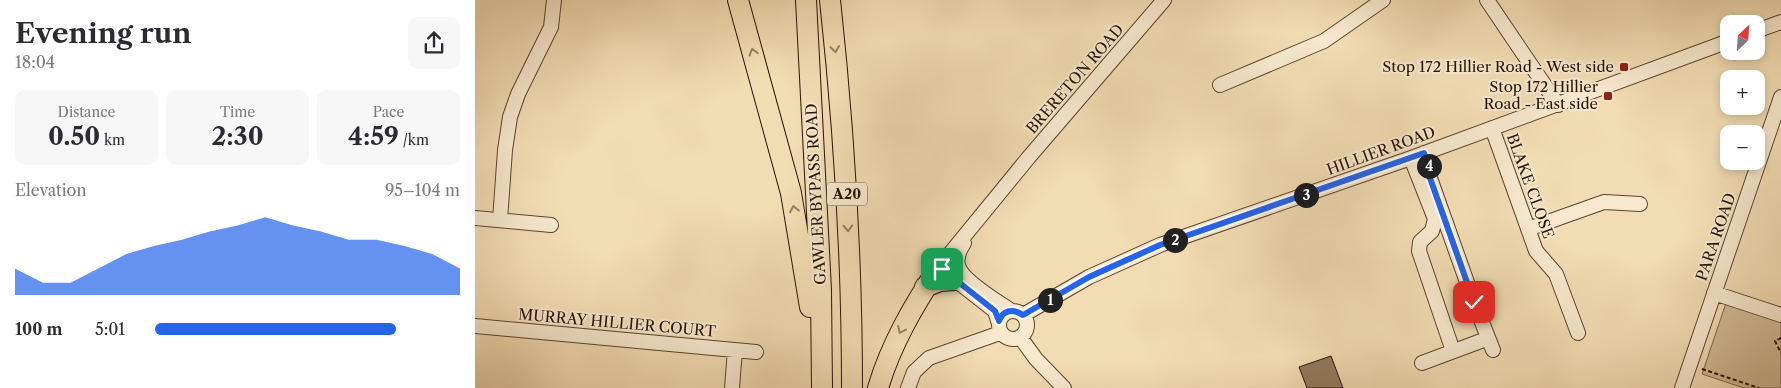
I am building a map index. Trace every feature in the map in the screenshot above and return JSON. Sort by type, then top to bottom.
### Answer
[{"type":"highway","points":[[738,0],[791,193],[822,383]]},
{"type":"highway","name":"GAWLER BYPASS ROAD","points":[[806,0],[817,202],[822,383]]},
{"type":"highway","name":"GAWLER BYPASS ROAD","points":[[830,0],[844,142],[851,288],[852,388]]},
{"type":"highway","points":[[878,388],[901,330],[925,287],[939,267]]},
{"type":"highway","points":[[925,287],[940,280],[955,280]]},
{"type":"street","points":[[500,220],[505,150],[510,117],[517,94],[551,27],[554,0]]},
{"type":"street","name":"BRERETON ROAD","points":[[939,267],[1029,157],[1165,0]]},
{"type":"street","points":[[1220,85],[1324,41],[1383,0]]},
{"type":"street","points":[[1487,0],[1558,105]]},
{"type":"street","points":[[1765,28],[1781,22]]},
{"type":"street","name":"HILLIER ROAD","points":[[1017,313],[1089,277],[1160,245],[1411,158],[1720,44]]},
{"type":"street","name":"PARA ROAD","points":[[1682,388],[1781,96]]},
{"type":"street","name":"BLAKE CLOSE","points":[[1492,128],[1536,251],[1556,274],[1578,333]]},
{"type":"street","points":[[1424,153],[1429,166],[1430,178],[1493,350]]},
{"type":"street","name":"BRERETON ROAD","points":[[939,267],[939,254],[950,239],[972,213],[1029,157]]},
{"type":"street","points":[[1411,158],[1435,219],[1432,231],[1420,242],[1419,251],[1453,351]]},
{"type":"street","points":[[1528,229],[1605,202],[1640,204]]},
{"type":"street","points":[[475,218],[551,225]]},
{"type":"street","name":"BRERETON ROAD","points":[[973,224],[957,261],[960,271],[963,276],[1017,313]]},
{"type":"street","points":[[908,388],[914,372],[921,364],[929,358],[999,327],[1003,314],[1017,313],[1025,318],[1027,327],[1020,337],[1015,339],[1007,338],[999,327],[995,311],[939,267]]},
{"type":"street","points":[[1714,292],[1781,315]]},
{"type":"street","name":"MURRAY HILLIER COURT","points":[[475,326],[756,352]]},
{"type":"street","points":[[1020,337],[1036,360],[1064,388]]},
{"type":"street","points":[[1422,363],[1481,341]]},
{"type":"street","points":[[732,388],[735,350]]},
{"type":"path","points":[[1781,338],[1775,341],[1781,353]]},
{"type":"path","points":[[1703,369],[1759,388]]},
{"type":"shaded area","points":[[1726,303],[1781,320],[1781,388],[1744,388],[1702,374]]},
{"type":"building","points":[[1331,356],[1343,388],[1307,388],[1299,367]]},
{"type":"place","name":"Stop 172 Hillier Road - West side","points":[[1624,67]]},
{"type":"place","name":"Stop 172 Hillier Road - East side","points":[[1608,96]]},
{"type":"route","points":[[942,269],[995,311],[999,321],[1000,317],[1010,310],[1015,310],[1023,315],[1089,277],[1160,245],[1424,153],[1429,166],[1430,178],[1474,302]]}]
